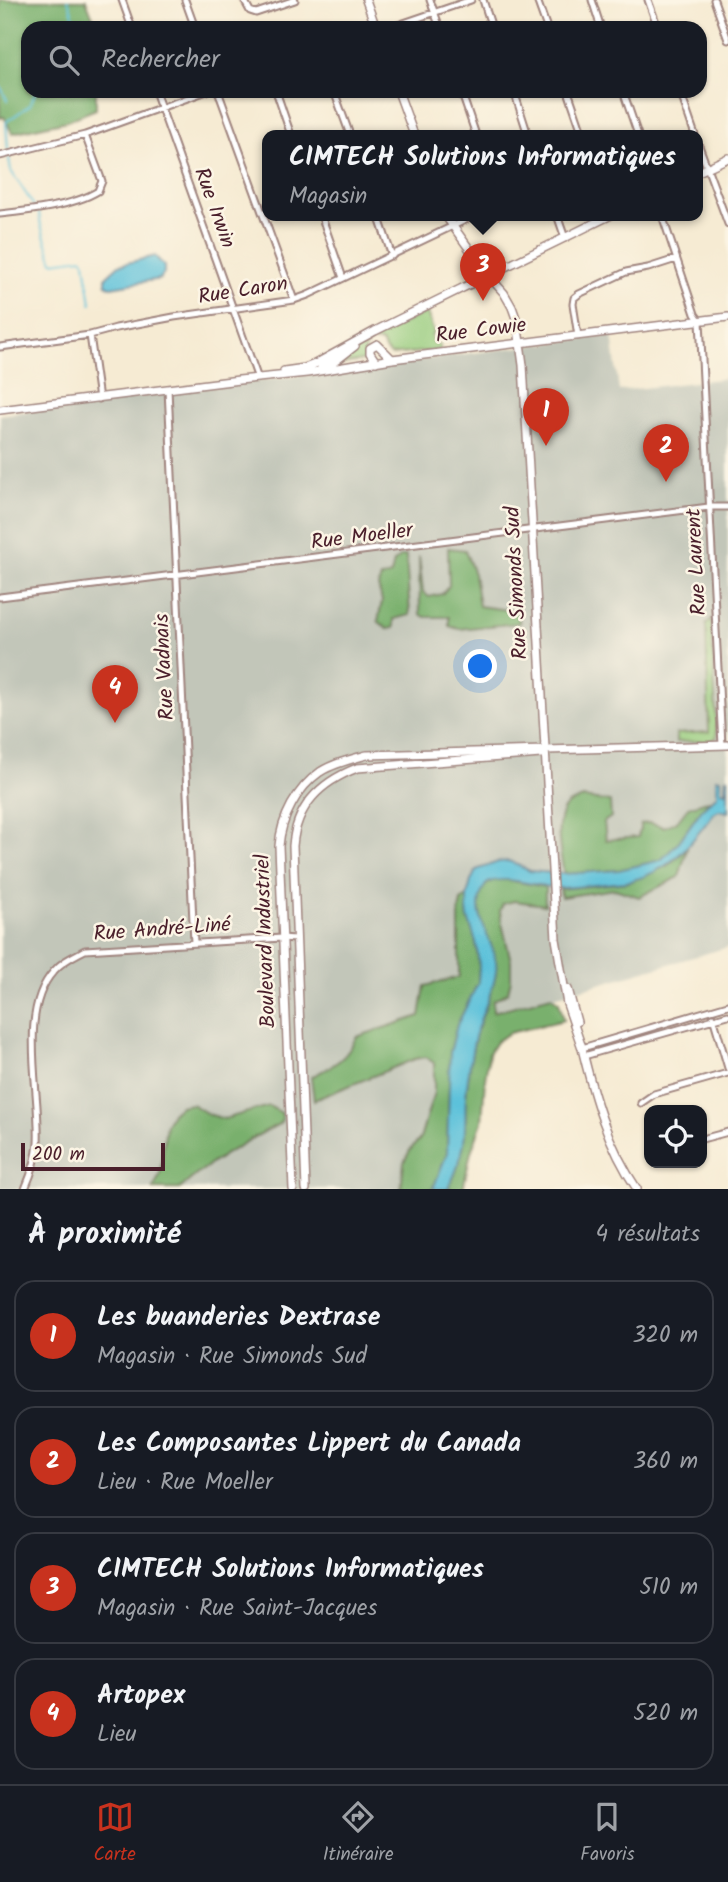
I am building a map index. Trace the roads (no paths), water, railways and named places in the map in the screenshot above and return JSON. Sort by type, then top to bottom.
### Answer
[{"type":"street","points":[[122,0],[130,21]]},
{"type":"street","points":[[185,0],[192,21]]},
{"type":"street","points":[[244,0],[250,11],[256,13],[295,0]]},
{"type":"street","points":[[366,0],[374,21]]},
{"type":"street","points":[[430,0],[437,21]]},
{"type":"street","points":[[410,21],[471,0]]},
{"type":"street","points":[[483,0],[490,21]]},
{"type":"street","points":[[537,0],[544,21]]},
{"type":"street","points":[[592,0],[599,21]]},
{"type":"street","points":[[648,0],[656,21]]},
{"type":"street","points":[[715,0],[728,40]]},
{"type":"street","name":"Rue Irwin","points":[[157,98],[257,376]]},
{"type":"street","points":[[0,156],[85,135],[188,98]]},
{"type":"street","points":[[221,98],[262,212]]},
{"type":"street","points":[[278,98],[289,130]]},
{"type":"street","points":[[337,98],[348,130]]},
{"type":"street","points":[[401,98],[412,130]]},
{"type":"street","points":[[463,98],[474,130]]},
{"type":"street","points":[[516,98],[526,130]]},
{"type":"street","points":[[570,98],[581,130]]},
{"type":"street","points":[[625,98],[636,130]]},
{"type":"street","points":[[682,98],[693,130]]},
{"type":"street","points":[[0,214],[32,211],[99,191],[102,181],[85,135]]},
{"type":"street","points":[[703,157],[728,224]]},
{"type":"street","points":[[703,170],[728,158]]},
{"type":"street","points":[[265,221],[294,300]]},
{"type":"street","points":[[323,221],[343,278]]},
{"type":"street","points":[[380,221],[392,256]]},
{"type":"street","name":"Rue Simonds Sud","points":[[448,221],[504,293],[517,321],[547,751],[556,939],[567,1004],[603,1123],[617,1156],[637,1189]]},
{"type":"street","name":"Rue Caron","points":[[0,347],[90,335],[174,317],[294,300],[464,221]]},
{"type":"street","points":[[558,221],[565,238]]},
{"type":"street","points":[[307,373],[337,360],[375,331],[599,221]]},
{"type":"street","name":"Rue Laurent","points":[[664,221],[695,314],[700,321],[725,745]]},
{"type":"street","points":[[578,336],[573,304],[574,298],[579,294],[626,272],[676,259]]},
{"type":"street","name":"Rue Cowie","points":[[0,410],[307,373],[392,359],[728,317]]},
{"type":"street","name":"Rue Cowie","points":[[239,380],[305,368],[375,331]]},
{"type":"street","points":[[90,335],[99,398]]},
{"type":"street","points":[[376,362],[370,348],[377,344],[392,359]]},
{"type":"street","name":"Rue Vadnais","points":[[168,389],[194,943]]},
{"type":"street","name":"Rue Moeller","points":[[0,597],[709,507],[728,507]]},
{"type":"street","name":"Boulevard Industriel","points":[[293,1189],[279,846],[280,831],[289,809],[301,791],[320,772],[346,760],[367,755],[725,745]]},
{"type":"street","name":"Boulevard Industriel","points":[[306,1189],[293,835],[299,816],[327,783],[358,768],[547,751]]},
{"type":"street","name":"Rue André-Liné","points":[[24,1189],[32,1174],[38,1145],[33,1029],[35,1008],[41,990],[52,972],[67,959],[85,950],[295,939]]},
{"type":"street","points":[[583,1052],[647,1029],[728,1006]]},
{"type":"street","points":[[711,1010],[728,1068]]},
{"type":"street","points":[[583,1052],[649,1038],[728,1015]]},
{"type":"street","points":[[647,1029],[649,1038]]},
{"type":"street","points":[[641,1103],[654,1094],[728,1073]]},
{"type":"street","points":[[707,1138],[728,1132]]},
{"type":"water","points":[[155,256],[164,266],[160,279],[111,287],[106,284],[106,277],[119,265]]},
{"type":"water","points":[[716,778],[720,779],[721,791],[725,792],[728,778],[728,812],[719,810],[714,813],[688,846],[657,871],[630,881],[572,888],[553,888],[509,880],[490,882],[485,886],[480,896],[480,915],[494,953],[495,978],[478,1025],[473,1048],[466,1096],[465,1136],[460,1159],[448,1189],[433,1189],[447,1153],[450,1053],[457,1025],[478,983],[476,942],[467,909],[467,896],[476,870],[509,861],[530,871],[564,874],[619,870],[661,860],[678,843],[702,809],[717,795]]},
{"type":"waterway","points":[[68,0],[73,21]]},
{"type":"waterway","points":[[0,86],[7,100]]},
{"type":"waterway","points":[[8,150],[6,122],[30,105],[33,98]]},
{"type":"waterway","points":[[9,158],[11,171],[34,206]]},
{"type":"waterway","points":[[39,213],[53,262],[82,258],[85,262],[91,304]]},
{"type":"place","name":"CIMTECH Solutions Informatiques","points":[[483,301]]},
{"type":"place","name":"Les buanderies Dextrase","points":[[546,446]]},
{"type":"place","name":"Les Composantes Lippert du Canada","points":[[666,482]]},
{"type":"place","name":"Artopex","points":[[115,723]]}]
